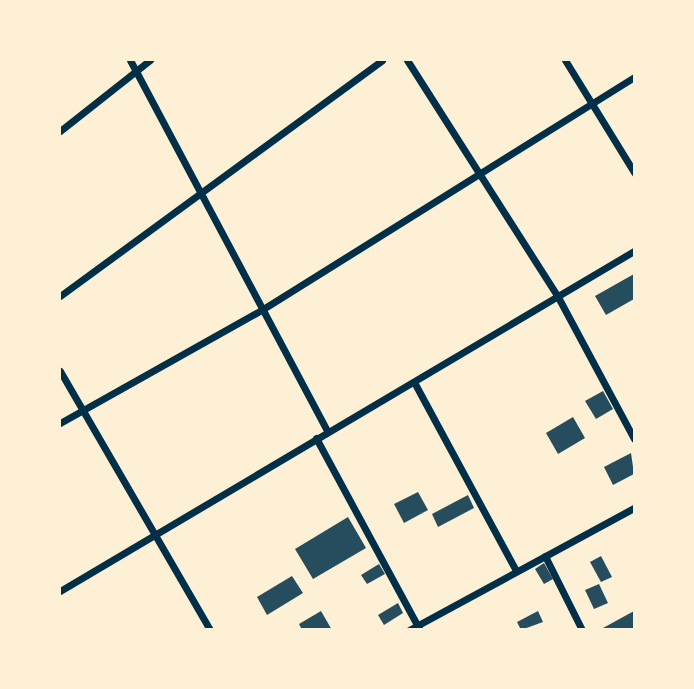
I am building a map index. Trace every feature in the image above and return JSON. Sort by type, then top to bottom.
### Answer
[{"type":"street","points":[[130,60],[203,192],[327,431]]},
{"type":"street","points":[[60,131],[150,60]]},
{"type":"street","points":[[60,296],[382,60]]},
{"type":"street","points":[[407,60],[558,297],[635,439]]},
{"type":"street","points":[[565,60],[635,172]]},
{"type":"street","points":[[60,423],[263,309],[635,77]]},
{"type":"street","points":[[60,591],[635,251]]},
{"type":"street","points":[[60,371],[153,537],[210,629]]},
{"type":"street","points":[[414,382],[516,572]]},
{"type":"street","points":[[316,438],[419,627]]},
{"type":"street","points":[[410,629],[419,627],[635,508]]},
{"type":"street","points":[[545,556],[582,629]]},
{"type":"building","points":[[634,274],[634,299],[606,315],[595,296]]},
{"type":"building","points":[[603,391],[613,409],[596,419],[585,401]]},
{"type":"building","points":[[573,417],[585,438],[558,454],[546,433]]},
{"type":"building","points":[[631,453],[634,474],[613,485],[604,467]]},
{"type":"building","points":[[418,492],[428,510],[404,523],[394,504]]},
{"type":"building","points":[[468,495],[474,508],[438,527],[432,514]]},
{"type":"building","points":[[348,517],[366,548],[313,579],[295,549]]},
{"type":"building","points":[[601,556],[612,577],[601,582],[590,562]]},
{"type":"building","points":[[544,563],[553,579],[544,584],[535,569]]},
{"type":"building","points":[[379,564],[385,574],[367,584],[361,575]]},
{"type":"building","points":[[292,576],[303,593],[267,615],[257,597]]},
{"type":"building","points":[[599,584],[608,603],[594,609],[585,590]]},
{"type":"building","points":[[398,603],[403,613],[384,625],[378,615]]},
{"type":"building","points":[[321,611],[332,630],[302,630],[299,624]]},
{"type":"building","points":[[538,611],[543,622],[521,630],[517,622]]},
{"type":"building","points":[[634,611],[634,630],[604,630],[603,628]]}]
